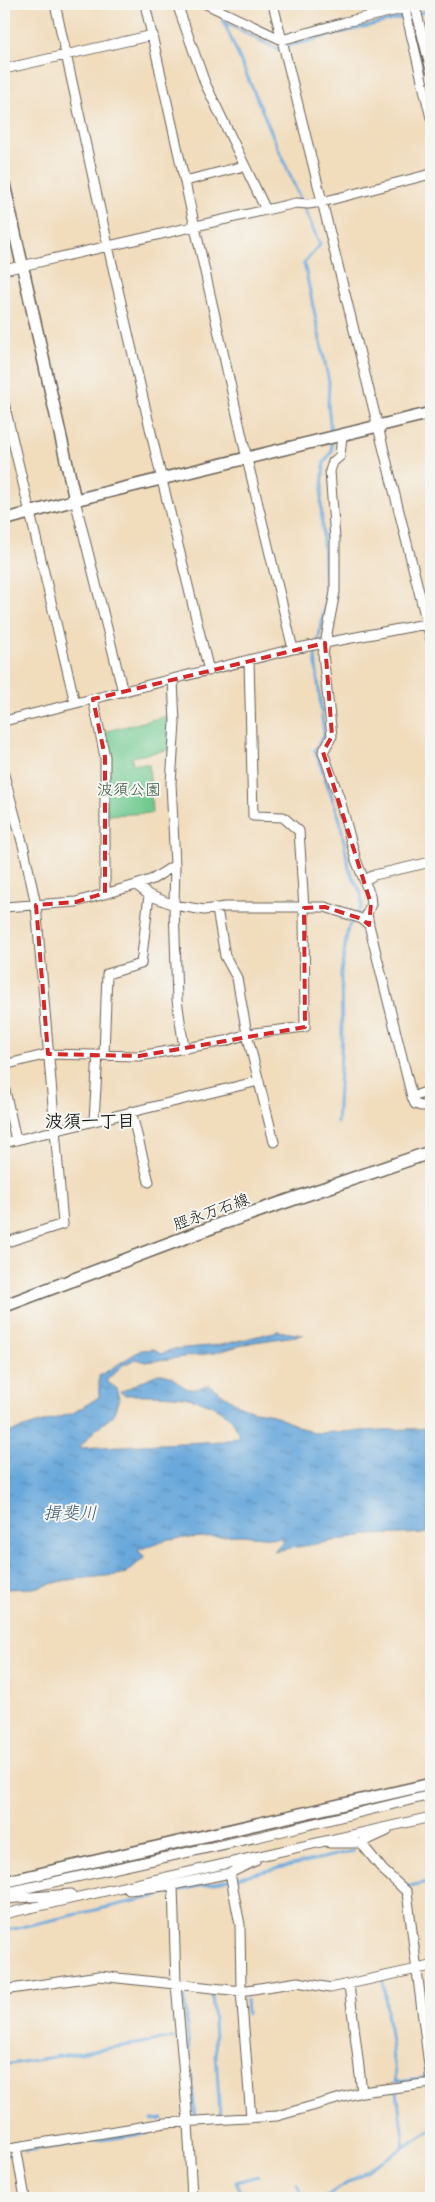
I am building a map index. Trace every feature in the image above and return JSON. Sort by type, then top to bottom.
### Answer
[{"type":"main road","name":"脛永万石線","points":[[4,1306],[226,1222],[431,1152]]},
{"type":"street","points":[[55,4],[162,480],[209,671]]},
{"type":"street","points":[[145,4],[247,459],[292,649]]},
{"type":"street","points":[[177,4],[205,83],[266,210]]},
{"type":"street","points":[[206,4],[282,40],[420,5],[431,70]]},
{"type":"street","points":[[273,4],[429,624],[431,640]]},
{"type":"street","points":[[405,8],[431,118]]},
{"type":"street","points":[[4,69],[152,35]]},
{"type":"street","points":[[185,181],[244,166]]},
{"type":"street","points":[[4,270],[296,203],[322,202],[431,174]]},
{"type":"street","points":[[4,184],[75,500],[123,692]]},
{"type":"street","points":[[4,403],[28,514],[75,703]]},
{"type":"street","points":[[4,520],[75,500],[431,413]]},
{"type":"street","points":[[342,435],[340,456],[333,462],[330,471],[336,540],[335,592],[324,654],[332,736],[324,752],[340,800],[356,860],[365,880],[370,904],[367,914],[369,925],[412,1096],[415,1104],[421,1106],[431,1105]]},
{"type":"street","points":[[4,720],[173,680],[292,649],[429,624]]},
{"type":"street","points":[[4,1065],[48,1054],[139,1056],[226,1041],[247,1034],[305,1027],[304,908],[300,831],[284,817],[253,816],[249,661]]},
{"type":"street","points":[[173,680],[176,723],[170,783],[175,865],[174,905],[177,1000],[184,1048]]},
{"type":"street","points":[[93,699],[105,757],[105,894]]},
{"type":"street","points":[[4,775],[36,904],[63,1224],[4,1243]]},
{"type":"street","points":[[365,880],[374,875],[431,862]]},
{"type":"street","points":[[4,907],[76,902],[153,878],[175,865]]},
{"type":"street","points":[[136,884],[149,895],[174,905],[204,910],[225,907],[325,907],[362,919],[369,925]]},
{"type":"street","points":[[94,1120],[107,974],[141,964],[149,895]]},
{"type":"street","points":[[217,909],[225,956],[237,978],[247,1034],[274,1142]]},
{"type":"street","points":[[4,1143],[259,1081]]},
{"type":"street","points":[[4,1086],[16,1140]]},
{"type":"street","points":[[412,1096],[431,1090]]},
{"type":"street","points":[[131,1111],[149,1182]]},
{"type":"street","points":[[4,1882],[431,1784]]},
{"type":"street","points":[[4,1893],[262,1836],[431,1795]]},
{"type":"street","points":[[4,1914],[431,1817]]},
{"type":"street","points":[[315,1843],[361,1843],[401,1824]]},
{"type":"street","points":[[4,2149],[164,2124],[277,2116],[362,2092],[431,2082],[407,1892],[361,1843]]},
{"type":"street","points":[[4,1899],[173,1886],[230,1873],[270,1854]]},
{"type":"street","points":[[230,1873],[240,1924],[241,1991],[251,2118]]},
{"type":"street","points":[[173,1886],[176,1984],[188,2122],[192,2198]]},
{"type":"street","points":[[4,1990],[99,1976],[241,1991],[298,1982],[330,1988],[431,1966]]},
{"type":"street","points":[[348,1985],[362,2092]]},
{"type":"street","points":[[16,2147],[25,2198]]},
{"type":"highlighted area","points":[[325,643],[332,736],[323,752],[371,904],[369,925],[362,919],[325,907],[304,908],[305,1027],[139,1056],[48,1054],[36,905],[76,902],[105,893],[105,757],[93,699]]},
{"type":"green space","name":"波須公園","points":[[172,715],[171,749],[132,757],[133,764],[149,764],[152,813],[107,815],[103,732]]},
{"type":"water","name":"揖斐川","points":[[278,1331],[303,1335],[254,1342],[214,1353],[146,1362],[136,1359],[123,1365],[106,1381],[116,1388],[119,1398],[113,1416],[95,1430],[79,1448],[224,1441],[239,1436],[231,1419],[220,1410],[208,1404],[167,1395],[125,1395],[120,1392],[159,1374],[169,1376],[183,1387],[190,1389],[209,1385],[240,1406],[268,1413],[313,1433],[431,1428],[431,1533],[368,1535],[274,1551],[285,1539],[240,1535],[169,1539],[138,1550],[145,1557],[125,1574],[67,1580],[34,1588],[4,1589],[4,1434],[73,1413],[99,1397],[99,1376],[141,1350],[155,1349],[160,1354],[174,1349],[221,1345]]},
{"type":"waterway","points":[[224,22],[277,49],[431,10]]},
{"type":"waterway","points":[[220,13],[320,245],[304,263],[329,382],[328,404],[331,434]]},
{"type":"waterway","points":[[331,440],[332,451],[324,463],[321,502],[326,603],[315,656],[324,735],[315,750],[340,820],[349,869],[361,893],[362,906],[348,928],[341,973],[342,1034],[337,1123]]},
{"type":"waterway","points":[[4,1931],[353,1851]]},
{"type":"waterway","points":[[406,1887],[431,1881]]},
{"type":"waterway","points":[[383,1980],[396,2082],[422,2079],[426,2071]]},
{"type":"waterway","points":[[184,1992],[195,2118]]},
{"type":"waterway","points":[[212,1992],[220,2116]]},
{"type":"waterway","points":[[246,2000],[247,2014]]},
{"type":"waterway","points":[[4,2065],[173,2038]]},
{"type":"waterway","points":[[397,2091],[404,2147]]},
{"type":"waterway","points":[[151,2120],[163,2119]]},
{"type":"waterway","points":[[324,2198],[431,2130]]},
{"type":"waterway","points":[[25,2151],[149,2133]]},
{"type":"waterway","points":[[4,2155],[11,2154]]},
{"type":"waterway","points":[[242,2198],[236,2182],[258,2176]]},
{"type":"waterway","points":[[297,2184],[303,2198]]},
{"type":"district","name":"波須一丁目","points":[[90,1121]]}]
